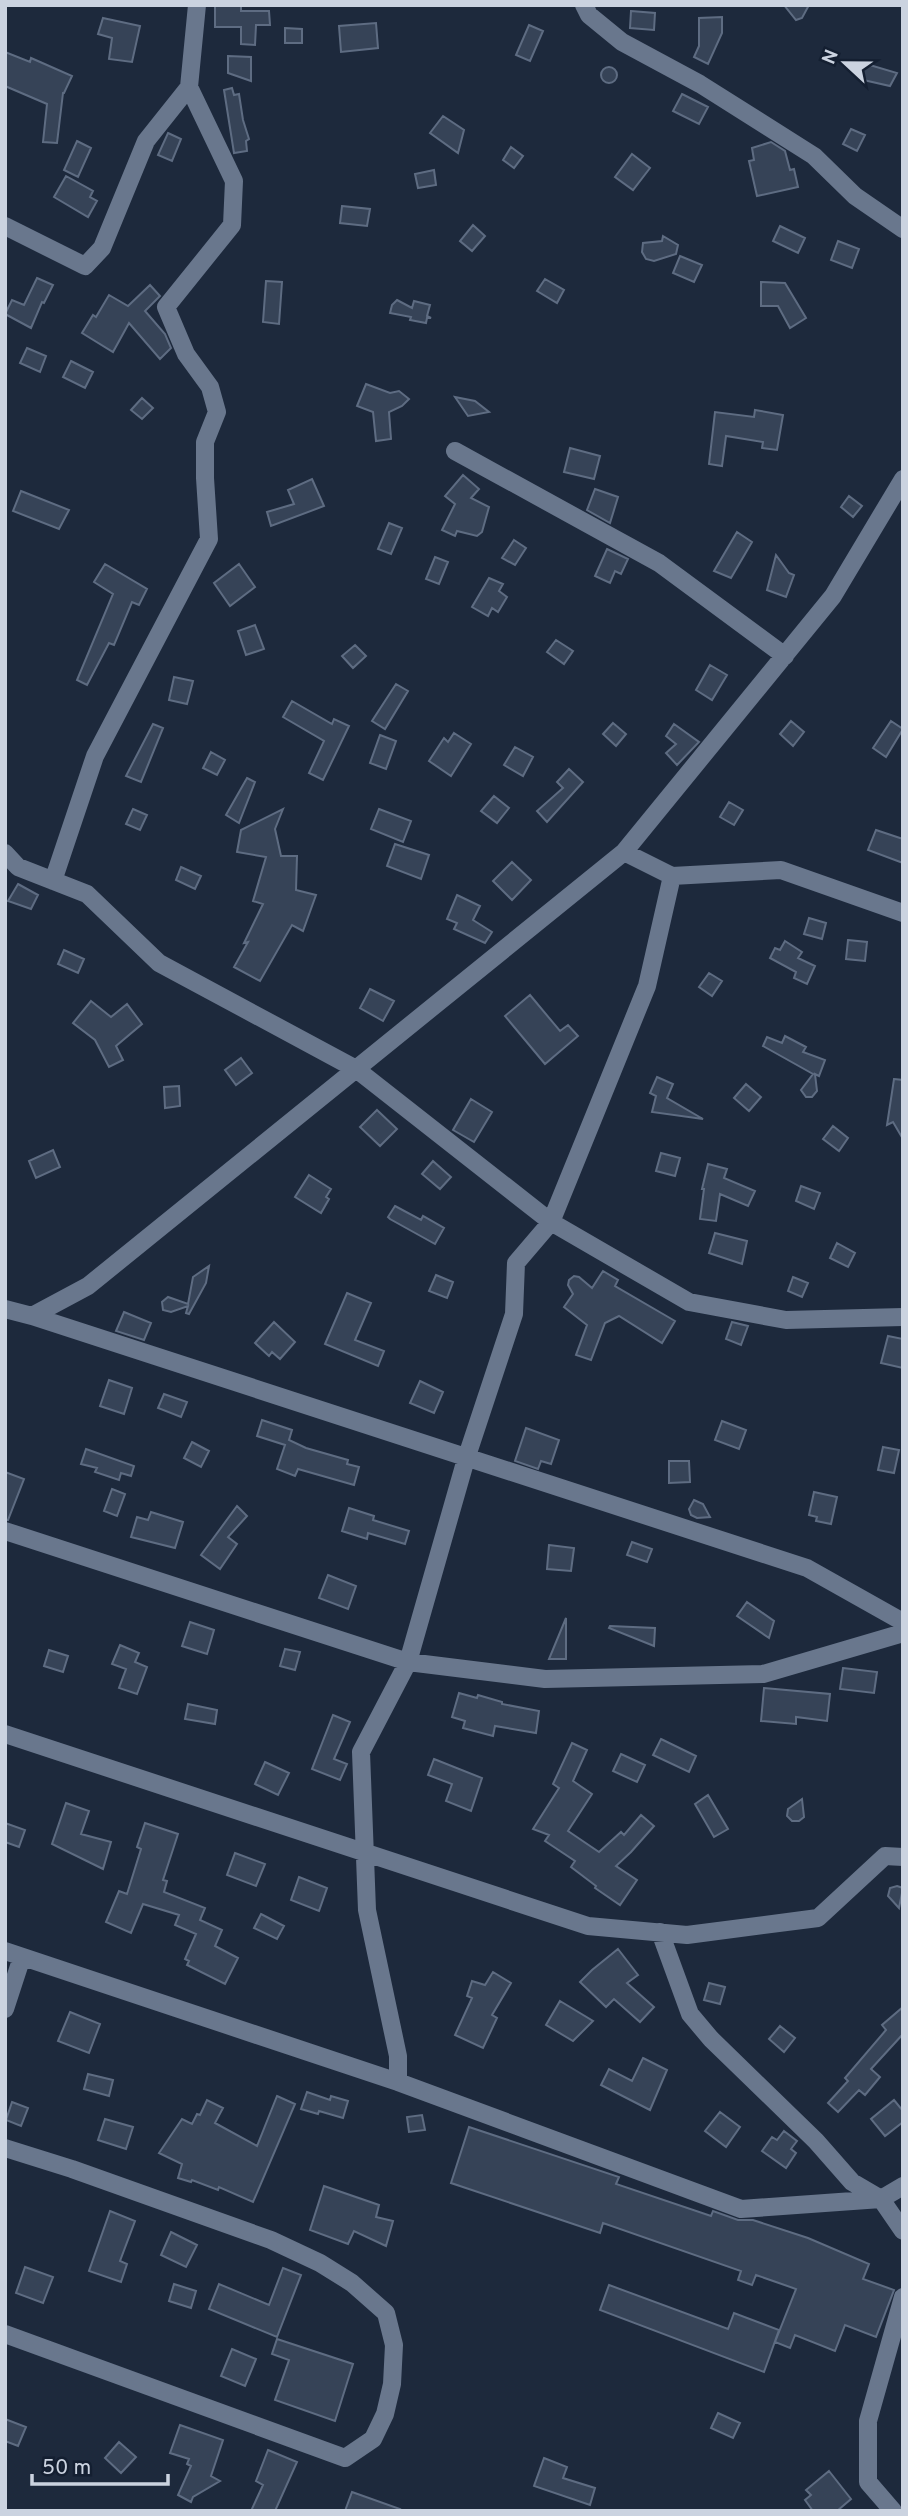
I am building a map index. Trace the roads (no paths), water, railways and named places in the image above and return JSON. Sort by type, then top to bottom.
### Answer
[{"type":"street","points":[[53,881],[95,756],[209,539],[205,442],[217,412],[210,387],[186,354],[166,307],[232,225],[234,181],[189,87],[197,5]]},
{"type":"street","points":[[584,5],[589,15],[622,42],[700,84],[814,156],[855,196],[903,229]]},
{"type":"street","points":[[5,226],[85,267],[102,247],[146,141],[189,87]]},
{"type":"street","points":[[454,451],[659,563],[785,656]]},
{"type":"street","points":[[32,1316],[88,1286],[624,852],[833,596],[903,479]]},
{"type":"street","points":[[624,852],[672,876],[781,870],[903,914]]},
{"type":"street","points":[[5,853],[18,867],[87,894],[159,963],[356,1069],[551,1222],[689,1302],[786,1320],[903,1317]]},
{"type":"street","points":[[398,2082],[398,2056],[367,1910],[361,1752],[408,1662],[466,1459],[514,1314],[516,1263],[551,1222],[647,986],[672,876]]},
{"type":"street","points":[[5,1309],[807,1568],[903,1622]]},
{"type":"street","points":[[5,1531],[408,1662],[545,1679],[763,1674],[903,1633]]},
{"type":"street","points":[[5,1734],[588,1926],[687,1935],[818,1918],[885,1856],[903,1857]]},
{"type":"street","points":[[660,1932],[690,2014],[746,2075],[816,2141],[852,2182],[881,2199],[903,2231]]},
{"type":"street","points":[[5,2009],[14,1954],[398,2082],[741,2209],[881,2199],[903,2186]]},
{"type":"street","points":[[5,2148],[72,2169],[258,2236],[320,2263],[352,2283],[386,2313],[394,2345],[392,2384],[385,2414],[373,2439],[345,2458],[5,2334]]},
{"type":"street","points":[[893,2511],[868,2482],[868,2421],[903,2297]]}]
